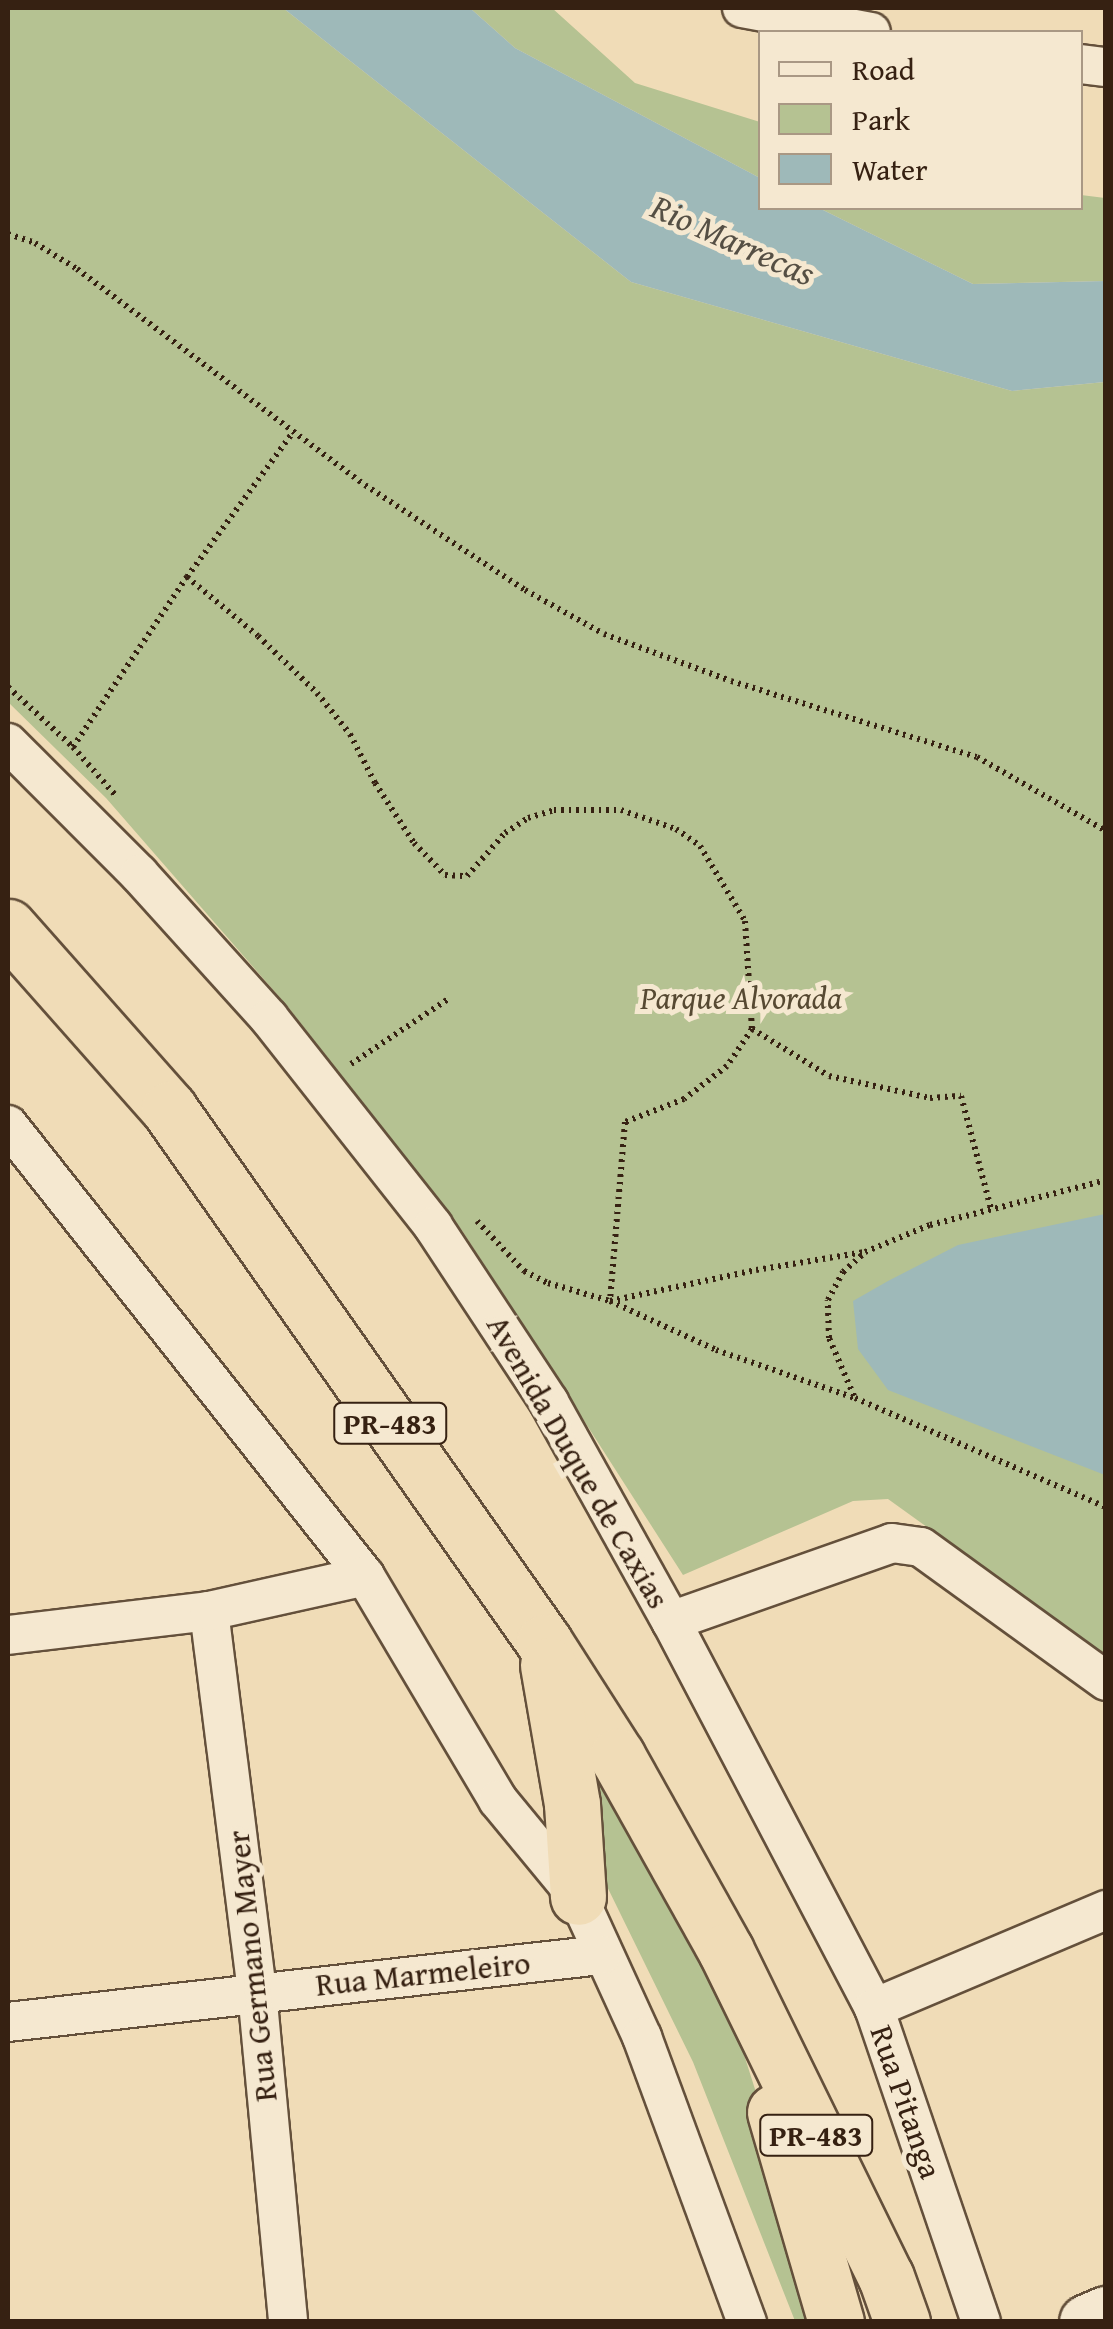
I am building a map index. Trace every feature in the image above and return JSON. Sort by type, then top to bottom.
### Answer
[{"type":"highway","name":"PR-483","points":[[8,927],[170,1109],[544,1642],[617,1756],[726,1951],[886,2277],[902,2322]]},
{"type":"highway","points":[[544,1642],[572,1804],[578,1897]]},
{"type":"highway","name":"PR-483","points":[[726,1951],[836,2322]]},
{"type":"street","points":[[742,8],[859,30]]},
{"type":"street","name":"Avenida Duque de Caxias","points":[[8,743],[140,874],[269,1018],[434,1226],[550,1402],[671,1621],[874,2008]]},
{"type":"street","points":[[8,1125],[366,1576],[498,1800],[578,1897],[600,1954],[642,2038],[747,2322]]},
{"type":"street","points":[[671,1621],[892,1543],[921,1547],[1106,1681]]},
{"type":"street","points":[[8,1635],[209,1612],[366,1576]]},
{"type":"street","name":"Rua Germano Mayer","points":[[209,1612],[257,1992],[288,2322]]},
{"type":"street","name":"Rua Pitanga","points":[[982,2322],[874,2008],[1106,1910]]},
{"type":"street","name":"Rua Marmeleiro","points":[[8,2022],[600,1954]]},
{"type":"street","points":[[1087,2322],[1106,2314]]},
{"type":"path","points":[[8,234],[35,243],[76,269],[365,485],[525,590],[604,634],[731,681],[977,756],[1106,830]]},
{"type":"path","points":[[73,747],[187,578],[294,432]]},
{"type":"path","points":[[187,578],[258,636],[317,693],[350,734],[375,784],[414,843],[445,875],[466,876],[506,833],[528,818],[554,810],[621,810],[676,830],[700,846],[745,921],[752,1029],[726,1066],[684,1099],[625,1122],[610,1301]]},
{"type":"path","points":[[8,687],[73,747],[120,800]]},
{"type":"path","points":[[348,1066],[448,998]]},
{"type":"path","points":[[752,1029],[829,1076],[930,1098],[961,1096],[991,1209]]},
{"type":"path","points":[[336,1052],[356,1077]]},
{"type":"path","points":[[610,1301],[756,1270],[866,1252],[930,1225],[1106,1180]]},
{"type":"path","points":[[466,1209],[524,1271],[610,1301],[716,1350],[855,1398],[1106,1507]]},
{"type":"path","points":[[855,1398],[830,1338],[828,1300],[843,1272],[866,1252]]},
{"type":"green space","name":"Parque Alvorada","points":[[8,8],[283,8],[631,282],[1012,391],[1105,382],[1105,1655],[888,1499],[853,1501],[683,1575],[463,1232],[288,1007],[106,798],[8,702]]},
{"type":"green space","points":[[470,8],[552,8],[635,83],[758,121],[758,177],[515,48]]},
{"type":"green space","points":[[1083,195],[1105,198],[1105,281],[973,284],[823,210],[1083,210]]},
{"type":"green space","points":[[567,1695],[626,1798],[740,2042],[794,2212],[820,2321],[795,2321],[693,2062],[597,1866]]},
{"type":"water","name":"Rio Marrecas","points":[[283,8],[470,8],[515,48],[758,177],[758,210],[823,210],[973,284],[1105,281],[1105,382],[1012,391],[631,282]]},
{"type":"water","points":[[1105,1214],[1105,1475],[888,1390],[858,1349],[853,1301],[888,1281],[958,1245]]}]
